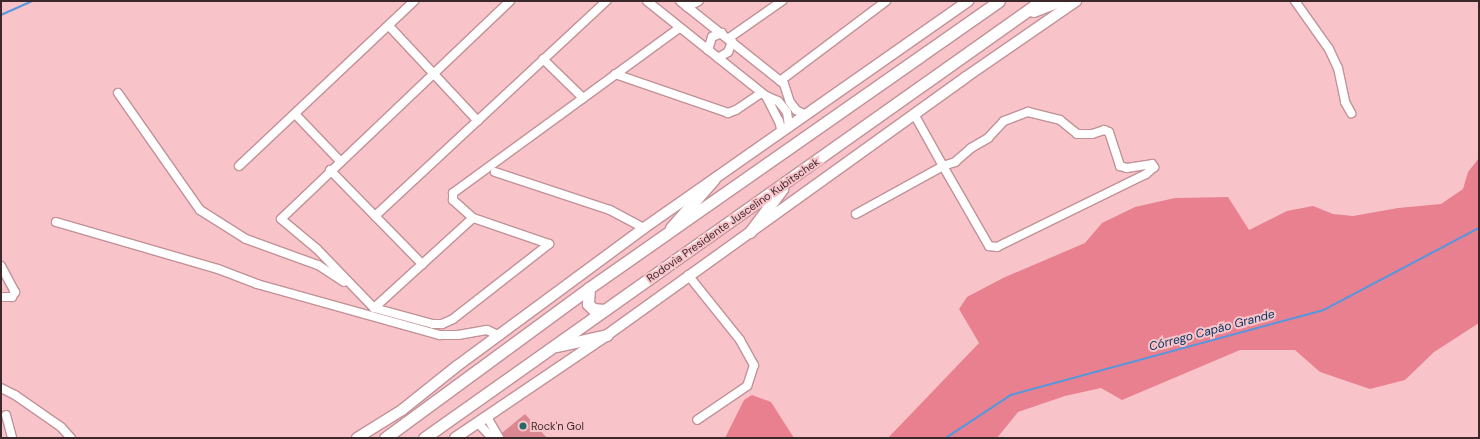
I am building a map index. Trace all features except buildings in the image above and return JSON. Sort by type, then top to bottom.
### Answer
[{"type":"highway","points":[[385,438],[589,288],[660,240],[999,1]]},
{"type":"highway","name":"Rodovia Presidente Juscelino Kubitschek","points":[[424,438],[1041,1]]},
{"type":"highway","points":[[1019,16],[1059,1]]},
{"type":"highway","points":[[660,240],[714,179]]},
{"type":"highway","points":[[750,232],[787,182]]},
{"type":"highway","points":[[589,288],[588,304],[593,309],[604,310]]},
{"type":"highway","points":[[550,348],[607,335]]},
{"type":"main road","points":[[357,438],[402,410],[457,366],[500,336],[644,228],[968,1]]},
{"type":"main road","points":[[455,438],[607,335],[688,275],[914,114],[1076,1]]},
{"type":"street","points":[[239,166],[414,1]]},
{"type":"street","points":[[510,1],[283,214],[282,222],[317,249],[374,308],[407,319],[444,324],[549,244],[473,218],[454,200],[455,191],[679,28]]},
{"type":"street","points":[[375,216],[606,1]]},
{"type":"street","points":[[647,1],[679,28],[764,94],[784,101],[796,110],[808,114]]},
{"type":"street","points":[[680,1],[722,33],[782,83],[795,103],[808,114]]},
{"type":"street","points":[[687,7],[699,1]]},
{"type":"street","points":[[718,58],[728,52],[730,40],[782,1]]},
{"type":"street","points":[[782,83],[886,1]]},
{"type":"street","points":[[1295,1],[1329,49],[1338,68],[1345,102],[1351,113]]},
{"type":"street","points":[[389,26],[478,121]]},
{"type":"street","points":[[708,50],[712,37],[722,33]]},
{"type":"street","points":[[543,59],[583,98]]},
{"type":"street","points":[[615,74],[728,113],[764,94]]},
{"type":"street","points":[[782,83],[784,101],[788,116],[785,130]]},
{"type":"street","points":[[118,93],[200,210],[246,239],[318,265],[357,291]]},
{"type":"street","points":[[764,94],[785,130]]},
{"type":"street","points":[[856,214],[943,166],[955,162],[970,148],[988,138],[1004,121],[1028,112],[1060,120],[1076,134],[1092,134],[1104,130],[1109,132],[1120,166],[1128,168],[1152,164],[1154,166],[1146,174],[996,248],[984,242],[943,166],[914,114]]},
{"type":"street","points":[[295,114],[340,161]]},
{"type":"street","points":[[330,170],[422,264]]},
{"type":"street","points":[[495,172],[610,210],[644,228]]},
{"type":"street","points":[[374,308],[473,218]]},
{"type":"street","points":[[56,222],[218,269],[257,284],[440,335],[458,336],[487,330],[500,336]]},
{"type":"street","points":[[1,266],[15,292],[12,297],[1,297]]},
{"type":"street","points":[[688,275],[740,340],[754,366],[747,386],[697,420]]},
{"type":"street","points":[[1,388],[15,395],[61,427],[71,438]]},
{"type":"street","points":[[6,415],[12,438]]},
{"type":"street","points":[[487,417],[499,438]]},
{"type":"street","points":[[478,423],[492,438]]},
{"type":"shaded area","points":[[1479,158],[1479,323],[1434,352],[1405,380],[1370,389],[1320,372],[1295,350],[1240,350],[1122,400],[1101,388],[1065,396],[1018,412],[997,438],[888,438],[979,343],[959,309],[967,297],[1003,278],[1085,243],[1102,223],[1135,207],[1175,198],[1228,197],[1249,230],[1287,211],[1313,206],[1333,214],[1353,216],[1398,208],[1441,204],[1463,189],[1468,172]]},
{"type":"shaded area","points":[[752,395],[771,402],[794,438],[725,438],[744,400]]},
{"type":"shaded area","name":"Rock'n Gol","points":[[525,414],[547,438],[497,437]]},
{"type":"waterway","points":[[1,15],[33,1]]},
{"type":"waterway","name":"Córrego Capão Grande","points":[[946,438],[1011,395],[1324,310],[1479,228]]},
{"type":"place","name":"Rock'n Gol","points":[[523,426]]}]
